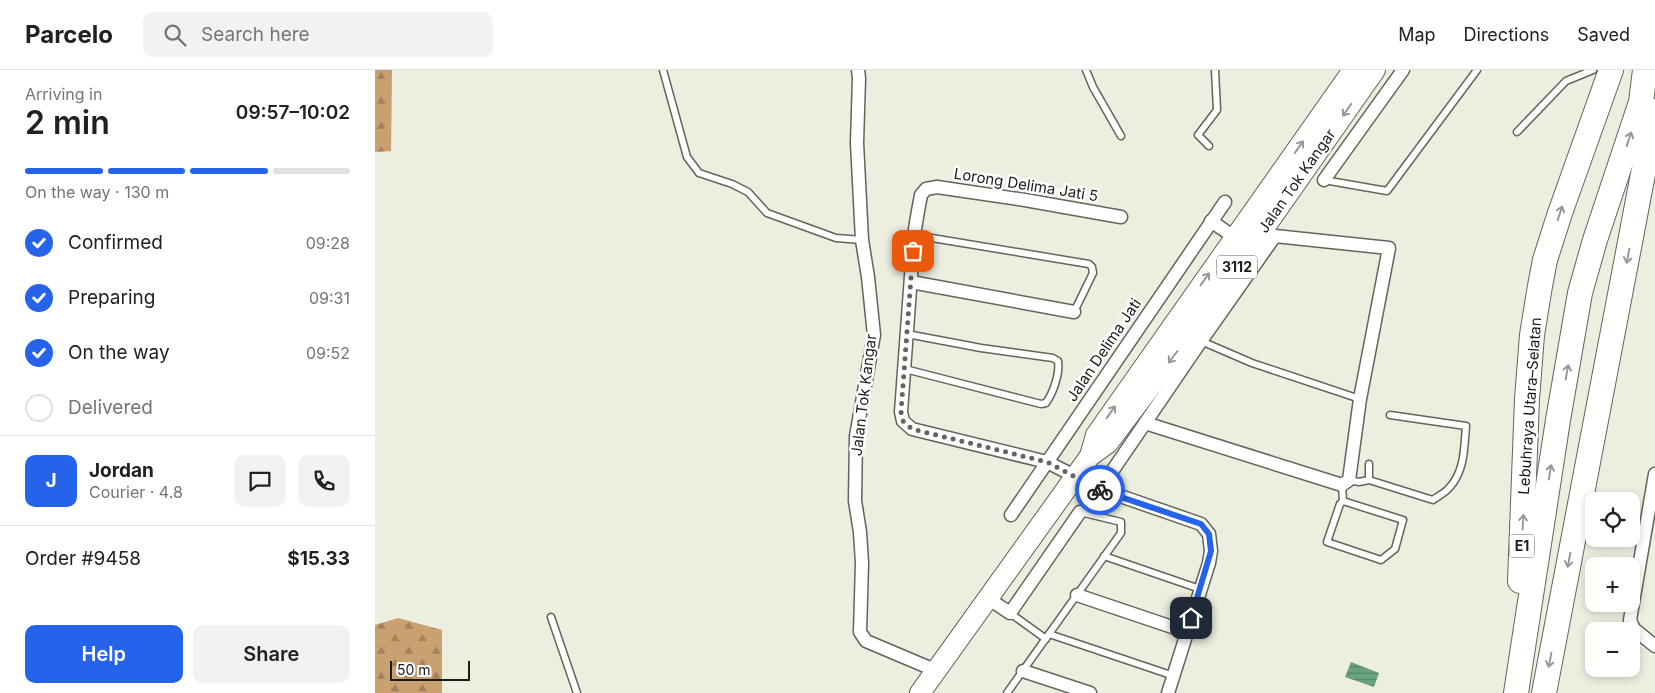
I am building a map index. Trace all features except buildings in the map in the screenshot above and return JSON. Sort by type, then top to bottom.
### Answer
[{"type":"highway","points":[[1515,693],[1580,293],[1595,240],[1641,102],[1645,70]]},
{"type":"highway","name":"Lebuhraya Utara–Selatan","points":[[1515,693],[1527,399],[1532,335],[1545,260],[1602,74]]},
{"type":"highway","points":[[1544,693],[1655,110]]},
{"type":"main road","name":"Jalan Tok Kangar","points":[[1090,456],[1096,435],[1353,70]]},
{"type":"main road","name":"Jalan Tok Kangar","points":[[929,684],[1090,456],[1108,443],[1195,337],[1375,70]]},
{"type":"street","name":"Jalan Tok Kangar","points":[[858,70],[857,143],[862,240],[874,334],[856,436],[855,501],[862,563],[860,632],[866,641],[929,684]]},
{"type":"street","name":"Jalan Tok Kangar","points":[[1323,180],[1403,70]]},
{"type":"street","name":"Lorong Delima Jati 5","points":[[914,235],[921,195],[927,189],[937,187],[1121,217]]},
{"type":"street","name":"Jalan Delima Jati","points":[[1011,515],[1225,202]]},
{"type":"street","points":[[1211,221],[1234,237]]},
{"type":"street","points":[[914,235],[901,412],[903,421],[912,429],[1047,462],[1100,490],[1201,524],[1209,534],[1211,551],[1168,693]]},
{"type":"street","points":[[1100,490],[1145,424],[1195,337],[1275,236],[1389,248],[1345,483],[1145,424]]},
{"type":"street","points":[[911,282],[1075,312]]},
{"type":"street","points":[[1655,474],[1652,511],[1630,620],[1634,629],[1655,646]]},
{"type":"street","points":[[989,598],[1010,613],[1081,512]]},
{"type":"street","points":[[1077,595],[1187,632]]},
{"type":"street","points":[[1023,671],[1090,693]]},
{"type":"lane","points":[[663,70],[687,157],[699,172],[748,192],[767,213],[836,238],[862,240]]},
{"type":"lane","points":[[1086,70],[1093,87],[1121,136]]},
{"type":"lane","points":[[1209,146],[1198,135],[1217,110],[1215,70]]},
{"type":"lane","points":[[1323,180],[1387,191],[1477,70]]},
{"type":"lane","points":[[1517,132],[1566,81],[1602,74]]},
{"type":"lane","points":[[914,235],[1089,264],[1092,267],[1093,273],[1075,312]]},
{"type":"lane","points":[[905,369],[1041,404],[1047,403],[1050,398],[1059,368],[1058,362],[1053,358],[981,348],[907,334]]},
{"type":"lane","points":[[1195,337],[1252,363],[1361,400]]},
{"type":"lane","points":[[1343,501],[1403,520],[1395,549],[1381,560],[1327,542],[1339,504],[1343,501],[1345,483],[1369,480],[1433,500],[1449,488],[1460,472],[1466,426],[1390,415]]},
{"type":"lane","points":[[1369,464],[1369,480]]},
{"type":"lane","points":[[1007,693],[1121,533],[1121,522],[1081,512]]},
{"type":"lane","points":[[1104,556],[1200,589]]},
{"type":"lane","points":[[1010,613],[1047,636],[1173,676]]},
{"type":"lane","points":[[551,616],[577,693]]},
{"type":"green space","points":[[375,70],[392,70],[391,151],[375,152]]},
{"type":"green space","points":[[398,618],[442,630],[442,693],[375,693],[375,625]]},
{"type":"shaded area","points":[[1351,662],[1379,673],[1374,687],[1345,677]]},
{"type":"way so far","points":[[913,251],[901,412],[903,421],[912,429],[1047,462],[1100,490]]},
{"type":"route","points":[[1100,490],[1201,524],[1209,534],[1211,551],[1209,563],[1191,618]]}]
